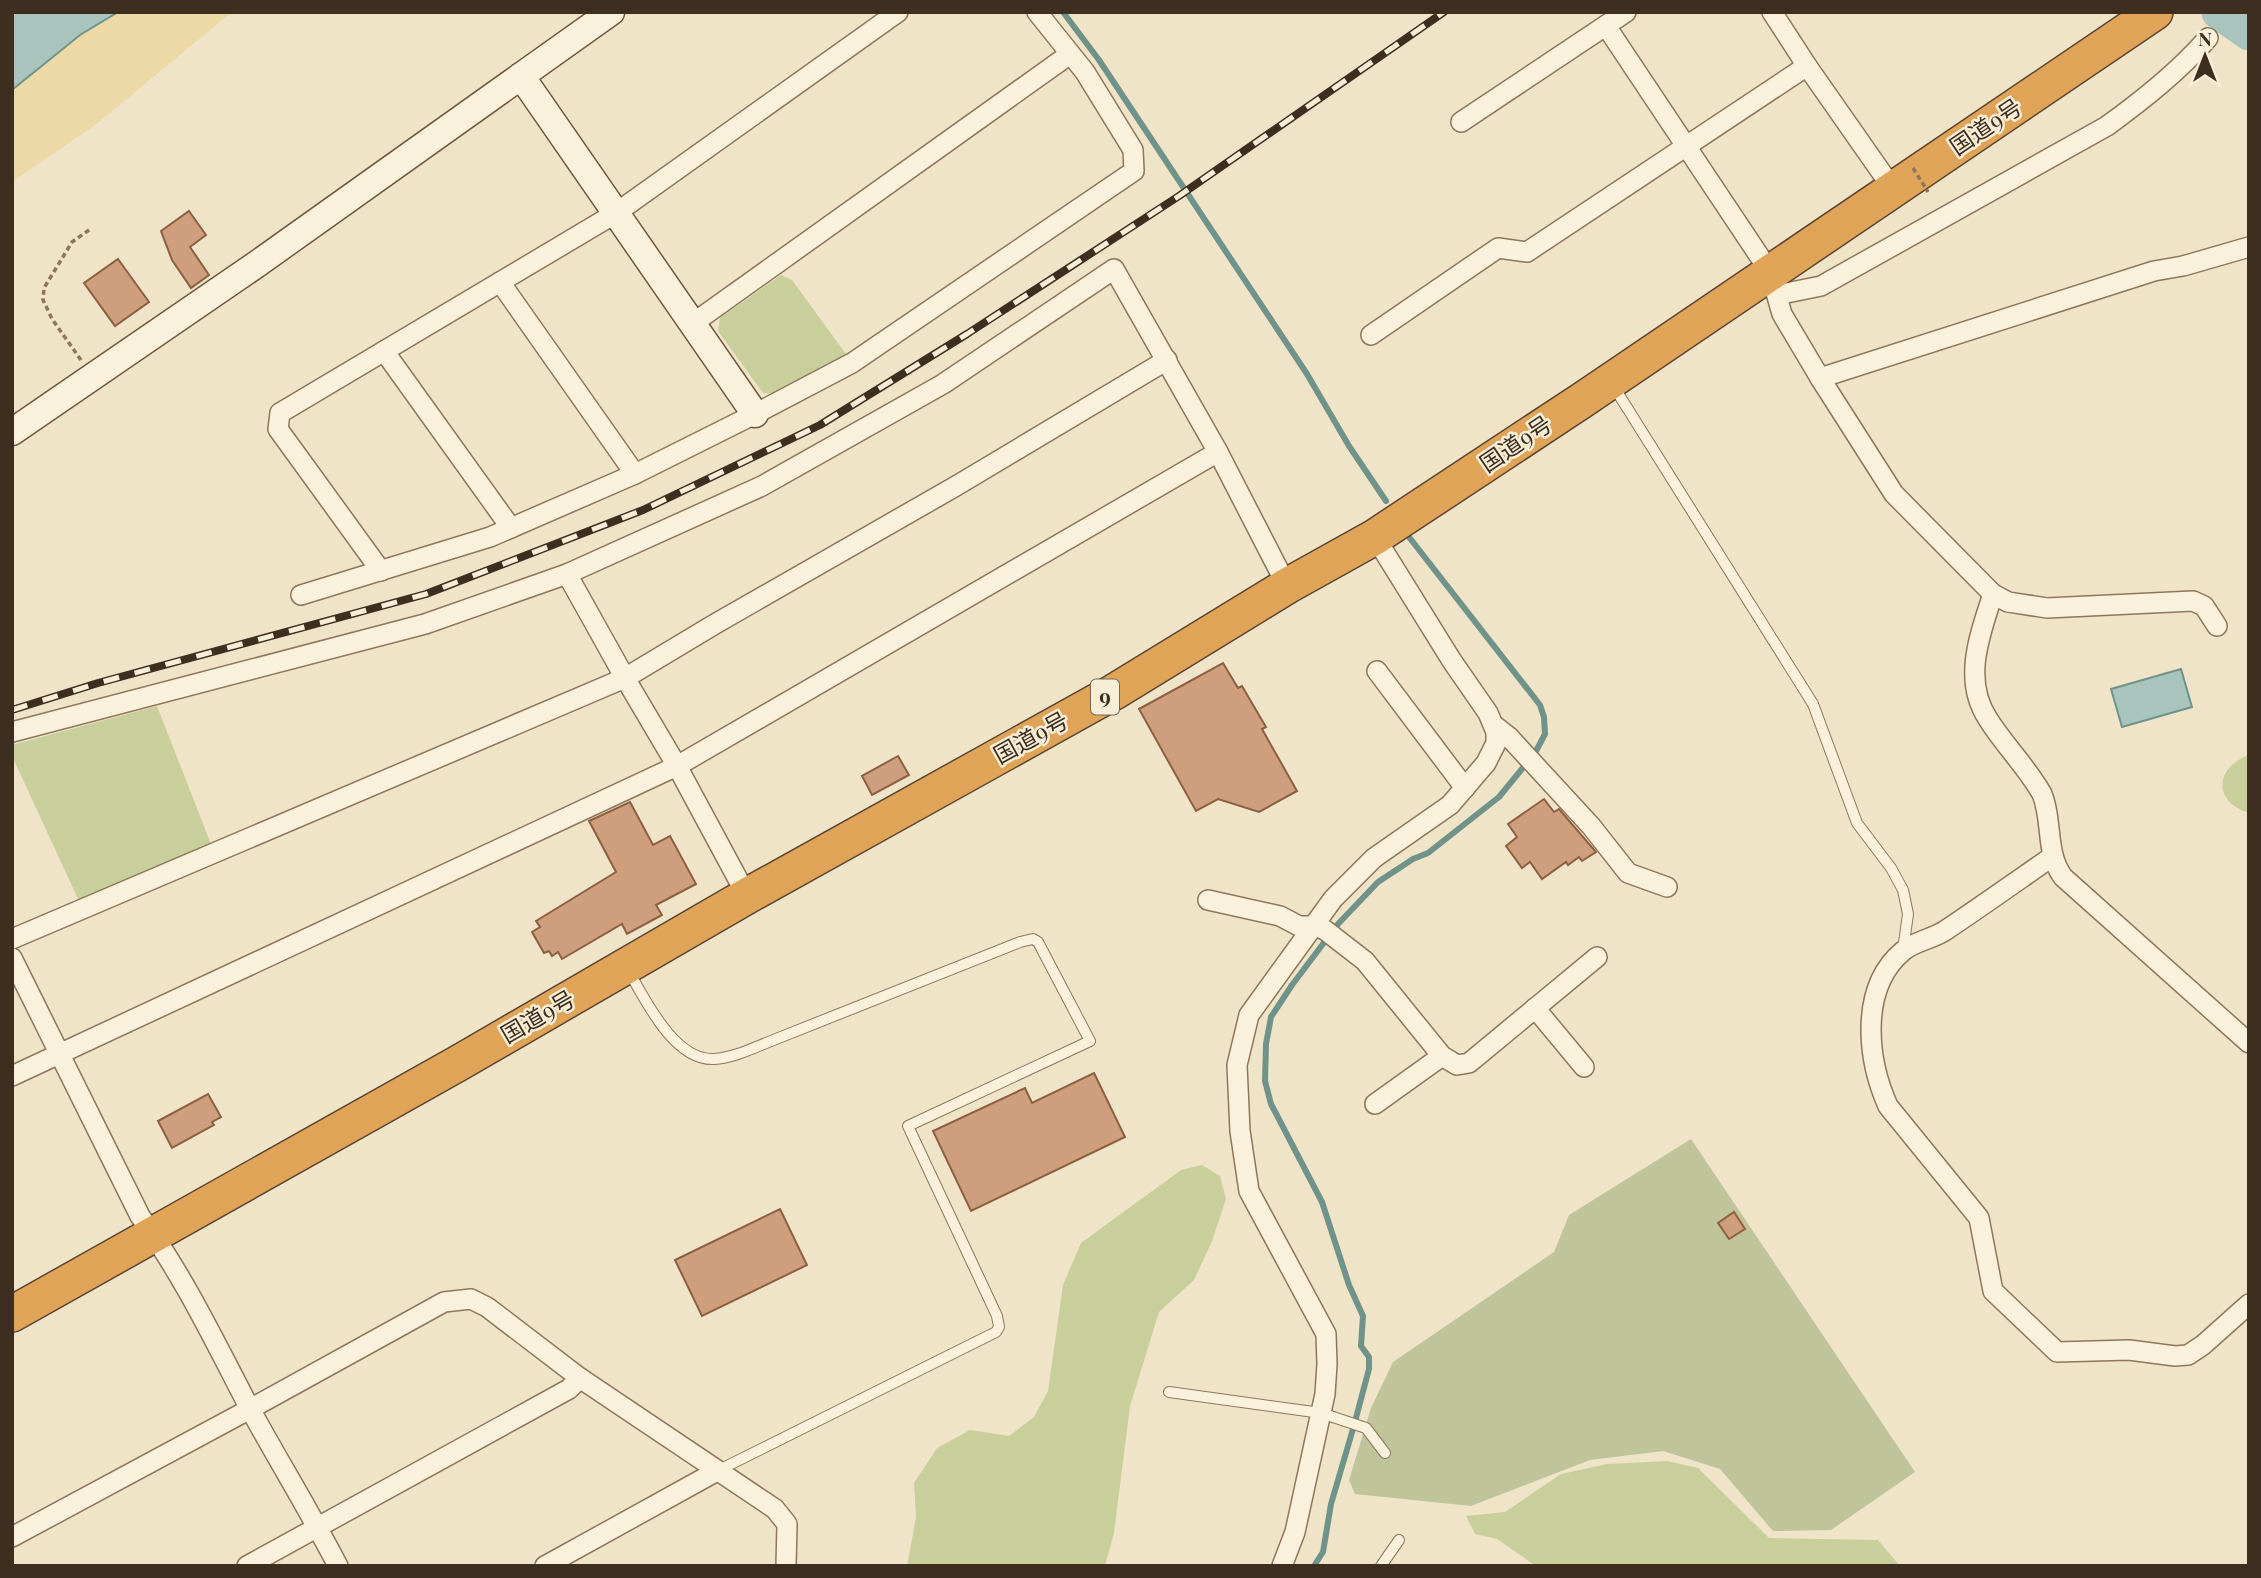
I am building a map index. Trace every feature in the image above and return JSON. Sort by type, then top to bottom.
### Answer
[{"type":"highway","name":"国道9号","points":[[12,1314],[747,896],[1114,692],[1287,586],[1375,537],[1610,381],[1774,284],[1903,179],[2155,12]]},
{"type":"street","points":[[12,432],[257,264],[611,12]]},
{"type":"street","points":[[381,571],[278,429],[280,413],[616,213],[898,12]]},
{"type":"street","points":[[301,595],[490,537],[635,474],[755,414],[852,363],[1134,171],[1133,150],[1085,72],[1038,12]]},
{"type":"street","points":[[1461,122],[1626,12]]},
{"type":"street","points":[[1772,12],[1807,66],[1903,179]]},
{"type":"street","points":[[1606,26],[1774,284],[1782,314],[1894,494],[1993,594],[2018,605],[2047,608],[2193,601],[2204,606],[2217,626]]},
{"type":"street","points":[[1774,284],[1821,286],[2107,126],[2150,94],[2208,38]]},
{"type":"street","points":[[692,324],[1070,54]]},
{"type":"street","points":[[1371,335],[1498,248],[1527,252],[1807,66]]},
{"type":"street","points":[[521,76],[755,414]]},
{"type":"street","points":[[1820,378],[2154,271],[2183,266],[2249,247]]},
{"type":"street","points":[[12,732],[425,624],[568,574],[774,479],[943,384],[1114,269],[1218,452],[1287,586]]},
{"type":"street","points":[[500,282],[635,474]]},
{"type":"street","points":[[384,351],[511,528]]},
{"type":"street","points":[[12,939],[625,678],[1167,360]]},
{"type":"street","points":[[12,1076],[677,765],[1218,452]]},
{"type":"street","points":[[1282,1566],[1295,1532],[1329,1416],[1325,1394],[1326,1334],[1249,1191],[1240,1131],[1237,1065],[1249,1015],[1325,931],[1333,899],[1374,858],[1443,811],[1486,763],[1496,737],[1489,713],[1452,661],[1375,537]]},
{"type":"street","points":[[568,574],[677,765],[747,896]]},
{"type":"street","points":[[1993,594],[1977,645],[1977,693],[1987,719],[2042,793],[2057,870],[2249,1043]]},
{"type":"street","points":[[1377,671],[1465,788]]},
{"type":"street","points":[[1494,726],[1509,737],[1591,826],[1628,873],[1667,887]]},
{"type":"street","points":[[2053,856],[1943,933],[1903,950],[1880,979],[1872,1000],[1873,1060],[1888,1106],[1979,1218],[1993,1291],[2057,1352],[2129,1350],[2188,1355],[2249,1304]]},
{"type":"street","points":[[1208,900],[1280,916],[1299,926],[1325,931],[1365,961],[1442,1056],[1457,1065],[1469,1063],[1597,957]]},
{"type":"street","points":[[12,958],[134,1204],[206,1324],[338,1566]]},
{"type":"street","points":[[1535,1009],[1584,1067]]},
{"type":"street","points":[[1375,1104],[1442,1056]]},
{"type":"street","points":[[12,1537],[444,1302],[471,1299],[487,1307],[580,1378],[775,1509],[787,1524],[786,1566]]},
{"type":"street","points":[[247,1566],[569,1389],[580,1378]]},
{"type":"street","points":[[545,1566],[717,1471]]},
{"type":"lane","points":[[1610,381],[1813,704],[1857,823],[1903,890],[1908,914],[1903,950]]},
{"type":"lane","points":[[626,966],[677,1044],[688,1053],[713,1059],[760,1045],[1033,939],[1038,942],[1090,1041],[908,1126],[997,1316],[999,1327],[996,1332],[717,1471]]},
{"type":"lane","points":[[1169,1392],[1329,1416],[1366,1429],[1385,1453]]},
{"type":"lane","points":[[1381,1566],[1399,1540]]},
{"type":"path","points":[[1903,179],[1928,192]]},
{"type":"path","points":[[84,365],[52,319],[43,300],[44,288],[72,242],[92,228]]},
{"type":"green space","points":[[781,275],[792,280],[846,354],[777,394],[763,393],[718,331],[720,318]]},
{"type":"green space","points":[[157,706],[211,844],[79,901],[12,756],[12,745]]},
{"type":"green space","points":[[2249,755],[2249,813],[2229,801],[2222,784],[2229,768]]},
{"type":"green space","points":[[1691,1139],[1915,1472],[1831,1530],[1773,1531],[1720,1469],[1663,1451],[1590,1460],[1471,1506],[1355,1494],[1349,1480],[1371,1408],[1393,1362],[1554,1252],[1569,1215]]},
{"type":"green space","points":[[1202,1165],[1220,1176],[1226,1199],[1212,1241],[1194,1280],[1159,1312],[1130,1406],[1114,1533],[1105,1566],[907,1566],[916,1517],[914,1483],[937,1448],[970,1430],[1009,1436],[1034,1417],[1048,1391],[1063,1285],[1081,1243],[1181,1170]]},
{"type":"green space","points":[[1667,1461],[1698,1468],[1769,1538],[1878,1540],[1900,1566],[1536,1566],[1497,1539],[1475,1534],[1466,1516],[1505,1512],[1561,1474],[1607,1464]]},
{"type":"sand","points":[[118,12],[232,12],[95,125],[12,182],[12,90],[80,35]]},
{"type":"water","points":[[12,12],[118,12],[80,35],[12,90]]},
{"type":"water","points":[[2181,669],[2192,707],[2122,727],[2111,689]]},
{"type":"building","points":[[189,211],[206,235],[190,247],[209,275],[191,288],[172,260],[161,231]]},
{"type":"building","points":[[118,259],[149,302],[115,326],[84,283]]},
{"type":"building","points":[[1223,663],[1238,688],[1242,686],[1266,727],[1262,729],[1297,791],[1259,812],[1218,799],[1196,811],[1139,709]]},
{"type":"building","points":[[898,756],[909,775],[872,795],[862,776]]},
{"type":"building","points":[[1544,799],[1554,812],[1559,809],[1596,852],[1582,861],[1579,857],[1568,865],[1566,862],[1542,879],[1530,862],[1522,868],[1506,846],[1517,837],[1508,824]]},
{"type":"building","points":[[630,802],[653,845],[670,836],[696,884],[656,905],[662,915],[627,934],[622,924],[562,959],[558,952],[552,956],[549,951],[544,953],[532,932],[540,927],[536,921],[616,872],[589,821]]},
{"type":"building","points":[[1094,1073],[1125,1137],[971,1211],[933,1131],[1025,1088],[1032,1103]]},
{"type":"building","points":[[208,1094],[221,1117],[212,1122],[214,1125],[172,1148],[158,1121]]},
{"type":"building","points":[[780,1209],[807,1265],[702,1316],[675,1260]]},
{"type":"building","points":[[1734,1212],[1745,1229],[1729,1239],[1718,1223]]},
{"type":"waterway","points":[[1063,12],[1099,60],[1307,374],[1349,446],[1386,501]]},
{"type":"waterway","points":[[2219,12],[2249,33]]},
{"type":"waterway","points":[[1314,1566],[1323,1552],[1331,1504],[1369,1369],[1369,1357],[1361,1346],[1363,1316],[1349,1285],[1322,1202],[1271,1104],[1265,1081],[1266,1044],[1271,1017],[1338,924],[1378,882],[1413,859],[1428,853],[1499,797],[1535,753],[1545,734],[1540,705],[1409,537]]},
{"type":"railway","points":[[12,710],[98,683],[426,594],[643,510],[820,425],[967,334],[1179,196],[1444,12]]}]
